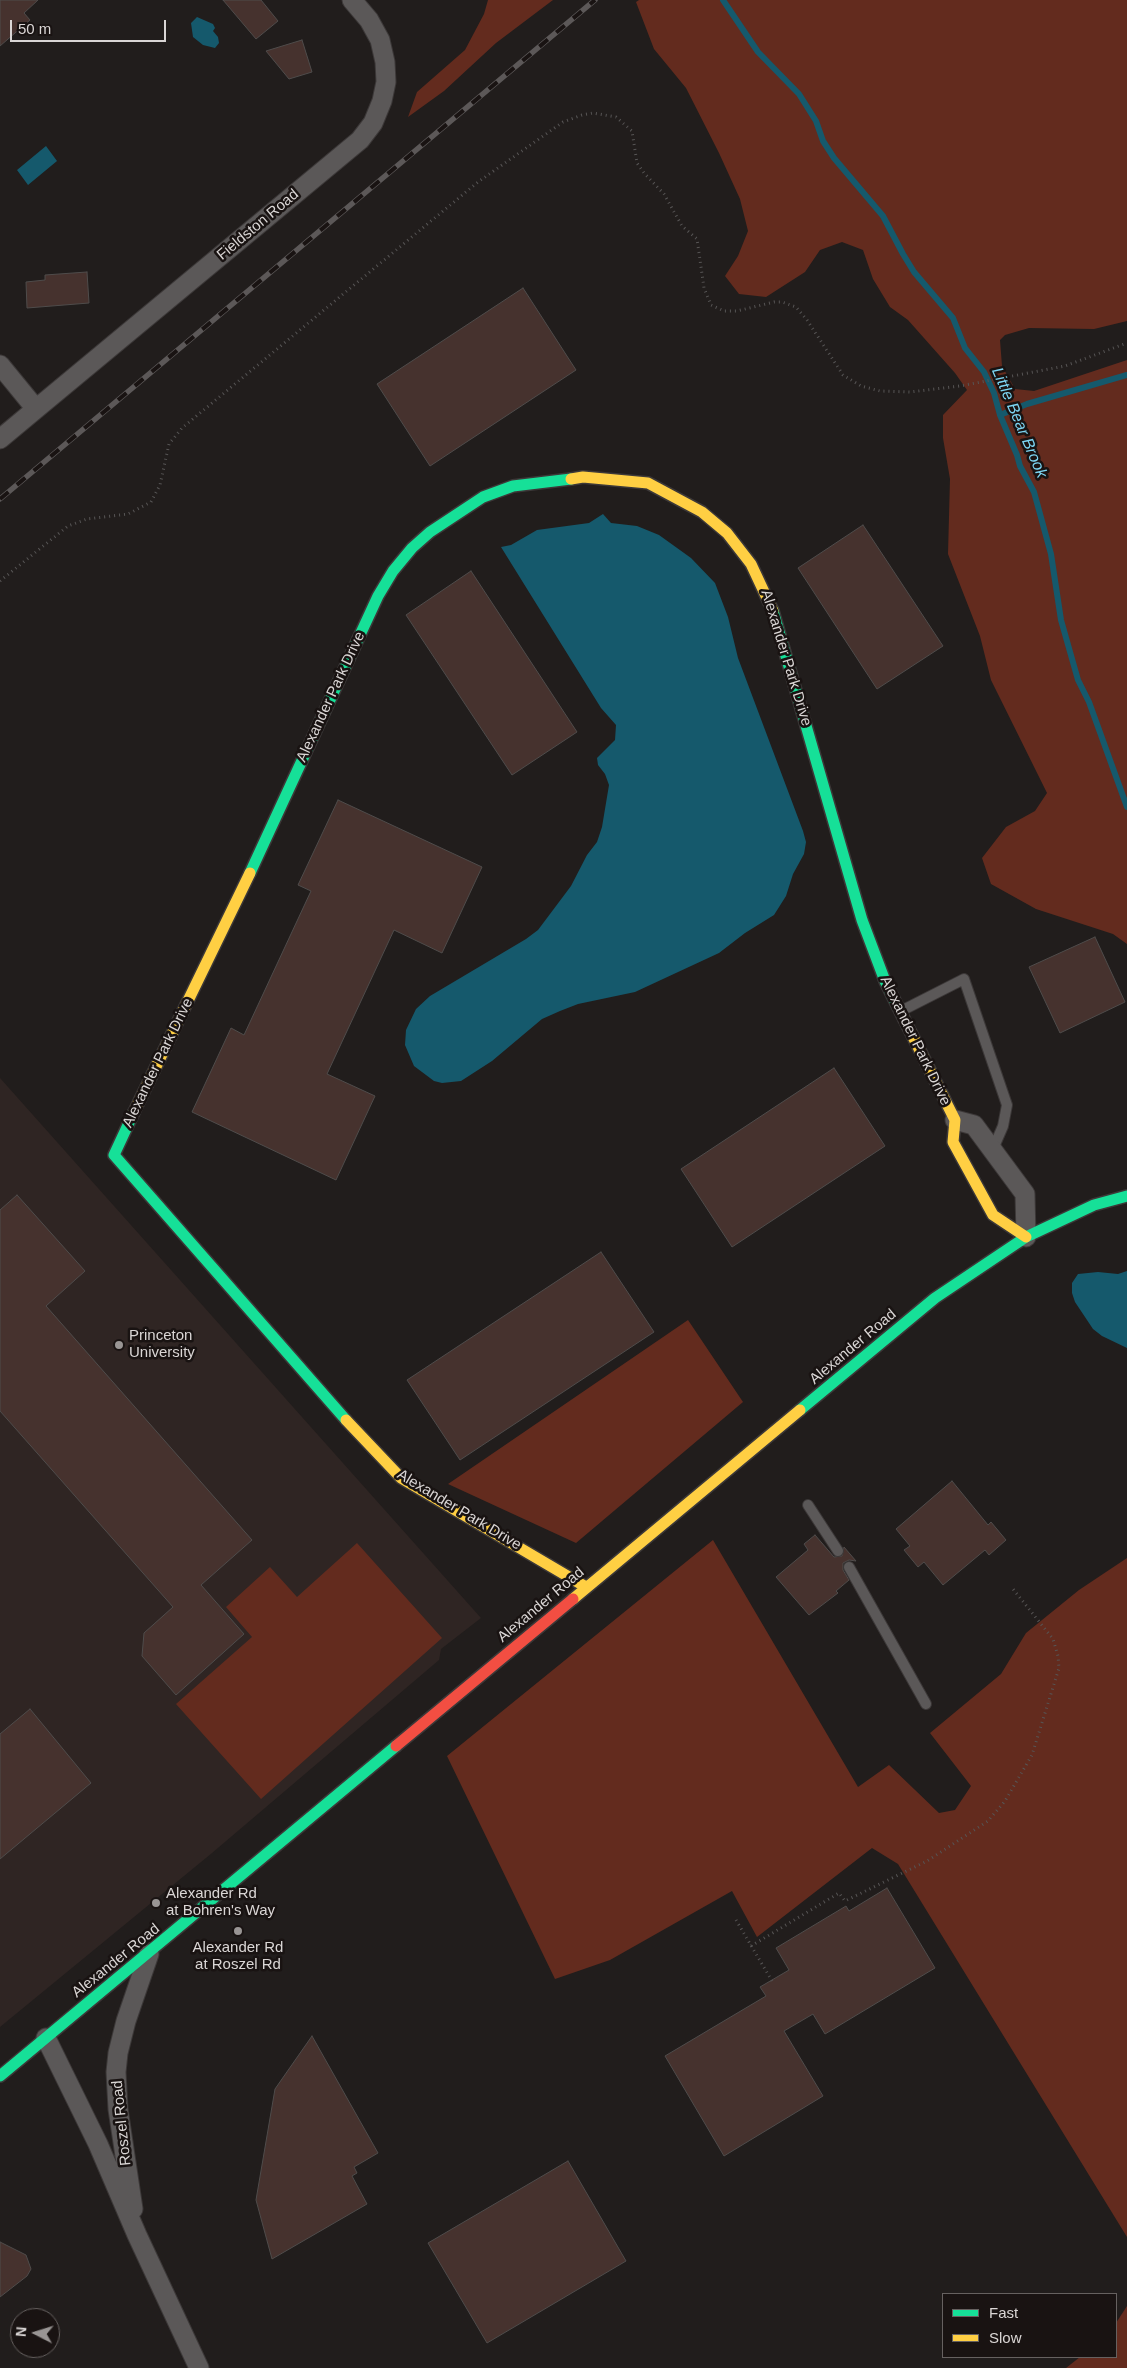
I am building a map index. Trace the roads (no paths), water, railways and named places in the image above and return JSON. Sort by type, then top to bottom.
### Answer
[{"type":"street","name":"Fieldston Road","points":[[0,439],[360,140],[373,123],[382,102],[386,82],[385,62],[380,40],[368,20],[352,0]]},
{"type":"street","points":[[0,365],[36,409]]},
{"type":"street","name":"Alexander Park Drive","points":[[586,1587],[401,1478],[381,1460],[114,1155],[265,841],[378,596],[393,571],[412,548],[454,514],[483,497],[513,486],[583,477],[648,483],[702,512],[727,533],[752,564],[772,606],[862,920],[885,981],[955,1120],[953,1142],[993,1215],[1026,1237]]},
{"type":"street","name":"Alexander Park Drive","points":[[955,1120],[974,1125],[994,1149],[1025,1194],[1026,1237]]},
{"type":"street","name":"Alexander Road","points":[[0,2076],[935,1298],[1026,1237],[1094,1205],[1127,1196]]},
{"type":"street","name":"Roszel Road","points":[[137,2235],[116,2089],[122,2038],[148,1954]]},
{"type":"street","name":"Roszel Road","points":[[46,2038],[98,2144],[137,2235],[199,2368]]},
{"type":"lane","points":[[901,1011],[964,979],[1007,1105],[1004,1126],[994,1149]]},
{"type":"lane","points":[[808,1505],[838,1551]]},
{"type":"lane","points":[[849,1567],[926,1704]]},
{"type":"water","points":[[197,17],[213,24],[215,28],[213,31],[218,37],[219,43],[215,48],[203,45],[193,37],[191,23]]},
{"type":"water","points":[[46,146],[57,161],[28,185],[17,170]]},
{"type":"water","points":[[603,514],[611,523],[637,526],[659,535],[691,558],[715,583],[728,617],[738,658],[803,831],[806,842],[804,854],[793,874],[786,896],[774,915],[745,933],[719,953],[635,992],[578,1004],[542,1019],[492,1061],[461,1081],[442,1083],[434,1081],[414,1066],[405,1045],[406,1030],[416,1009],[430,996],[538,930],[571,886],[587,855],[597,842],[602,827],[609,785],[605,774],[598,765],[597,758],[615,740],[616,725],[601,708],[501,547],[511,545],[537,530],[589,523]]},
{"type":"water","points":[[1127,1271],[1127,1348],[1102,1336],[1093,1329],[1075,1302],[1072,1293],[1072,1283],[1078,1274],[1098,1272],[1118,1274]]},
{"type":"waterway","name":"Little Bear Brook","points":[[723,0],[758,52],[799,94],[816,121],[823,141],[834,158],[883,216],[914,272],[953,318],[965,348],[984,372],[994,393],[1000,415],[1020,466],[1034,492],[1051,554],[1061,620],[1078,680],[1089,702],[1127,807]]},
{"type":"waterway","points":[[1000,415],[1027,404],[1127,375]]},
{"type":"railway","points":[[0,499],[595,0]]},
{"type":"place","name":"Princeton University","points":[[119,1345]]},
{"type":"place","name":"Alexander Rd at Bohren's Way","points":[[156,1903]]},
{"type":"place","name":"Alexander Rd at Roszel Rd","points":[[238,1931]]}]
